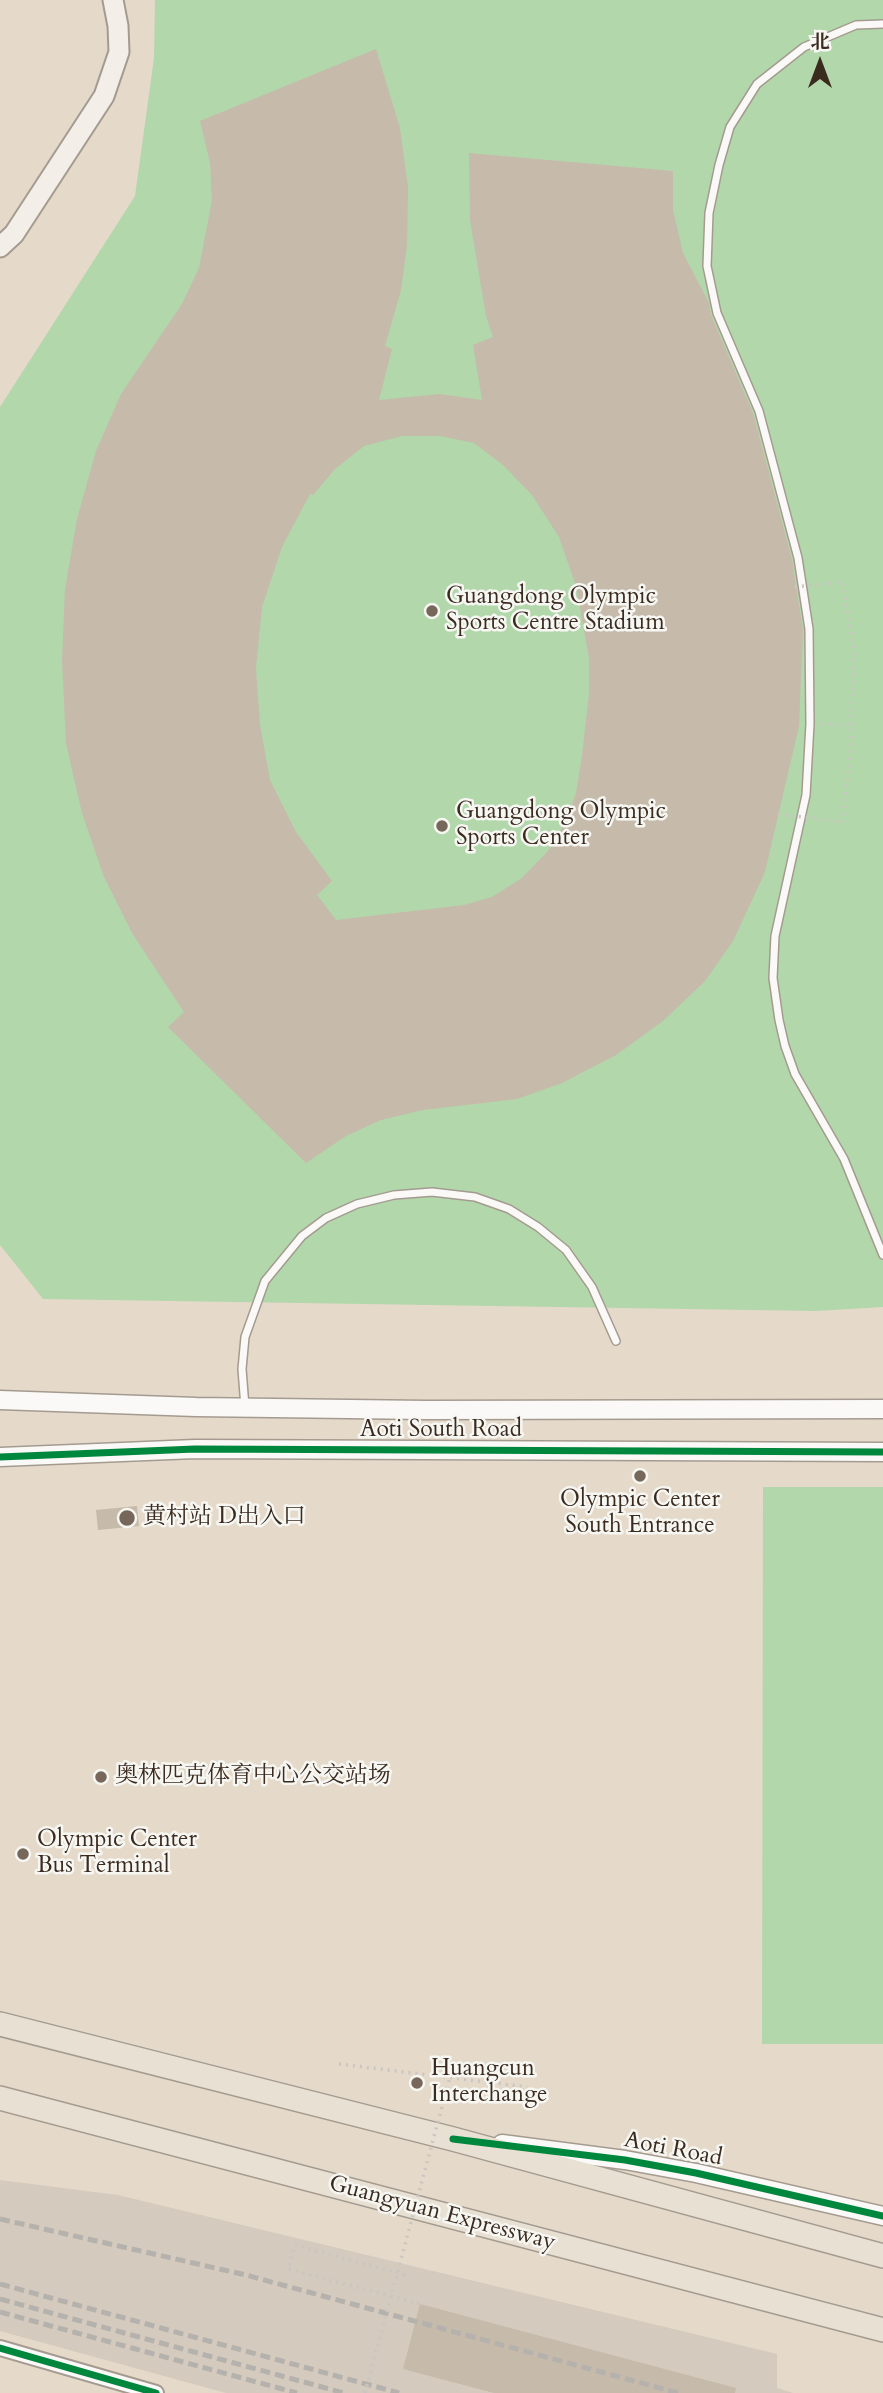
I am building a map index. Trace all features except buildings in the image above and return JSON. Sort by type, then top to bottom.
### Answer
[{"type":"highway","points":[[0,2024],[453,2138],[883,2256]]},
{"type":"highway","name":"Guangyuan Expressway","points":[[0,2098],[883,2330]]},
{"type":"main road","points":[[0,247],[14,234],[104,96],[119,52],[113,0]]},
{"type":"street","name":"Aoti South Road","points":[[0,1400],[245,1408],[426,1410],[883,1409]]},
{"type":"street","name":"Aoti South Road","points":[[0,1457],[195,1449],[883,1452]]},
{"type":"street","name":"Aoti Road","points":[[453,2138],[637,2162],[883,2216]]},
{"type":"street","points":[[0,2348],[156,2393]]},
{"type":"lane","points":[[883,24],[856,25],[804,47],[757,84],[730,127],[719,165],[709,213],[707,266],[717,313],[759,411],[798,558],[808,629],[810,724],[806,795],[775,936],[773,978],[779,1020],[795,1074],[844,1159],[883,1255]]},
{"type":"lane","points":[[245,1408],[242,1369],[245,1337],[265,1281],[302,1236],[326,1219],[357,1203],[394,1195],[432,1192],[474,1197],[509,1209],[538,1227],[573,1259],[592,1287],[616,1341]]},
{"type":"path","points":[[778,814],[842,822],[851,748],[854,649],[842,582],[795,587]]},
{"type":"path","points":[[810,724],[852,725]]},
{"type":"path","points":[[339,2064],[527,2087]]},
{"type":"path","points":[[365,2393],[450,2077]]},
{"type":"path","points":[[405,2275],[295,2245],[288,2269],[420,2304]]},
{"type":"shaded area","points":[[0,2180],[118,2195],[777,2354],[777,2388],[793,2393],[226,2393],[0,2331]]},
{"type":"green space","name":"Guangdong Olympic Sports Center","points":[[155,0],[883,0],[883,1307],[816,1311],[43,1299],[0,1245],[0,407],[135,196],[154,58]]},
{"type":"green space","points":[[763,1487],[883,1487],[883,2044],[762,2044]]},
{"type":"railway","points":[[0,2219],[246,2275],[678,2393]]},
{"type":"railway","points":[[0,2284],[399,2393]]},
{"type":"railway","points":[[0,2299],[344,2393]]},
{"type":"railway","points":[[0,2312],[297,2393]]},
{"type":"cycle path","points":[[0,1457],[195,1449],[883,1452]]},
{"type":"cycle path","points":[[453,2139],[625,2160],[696,2173],[883,2216]]},
{"type":"cycle path","points":[[0,2348],[156,2393]]},
{"type":"place","name":"Guangdong Olympic Sports Centre Stadium","points":[[432,611]]},
{"type":"place","name":"Guangdong Olympic Sports Center","points":[[442,826]]},
{"type":"place","name":"Olympic Center South Entrance","points":[[640,1476]]},
{"type":"place","name":"黄村站 D出入口","points":[[127,1518]]},
{"type":"place","name":"奥林匹克体育中心公交站场","points":[[101,1777]]},
{"type":"place","name":"Olympic Center Bus Terminal","points":[[23,1854]]},
{"type":"place","name":"Huangcun Interchange","points":[[417,2083]]}]
